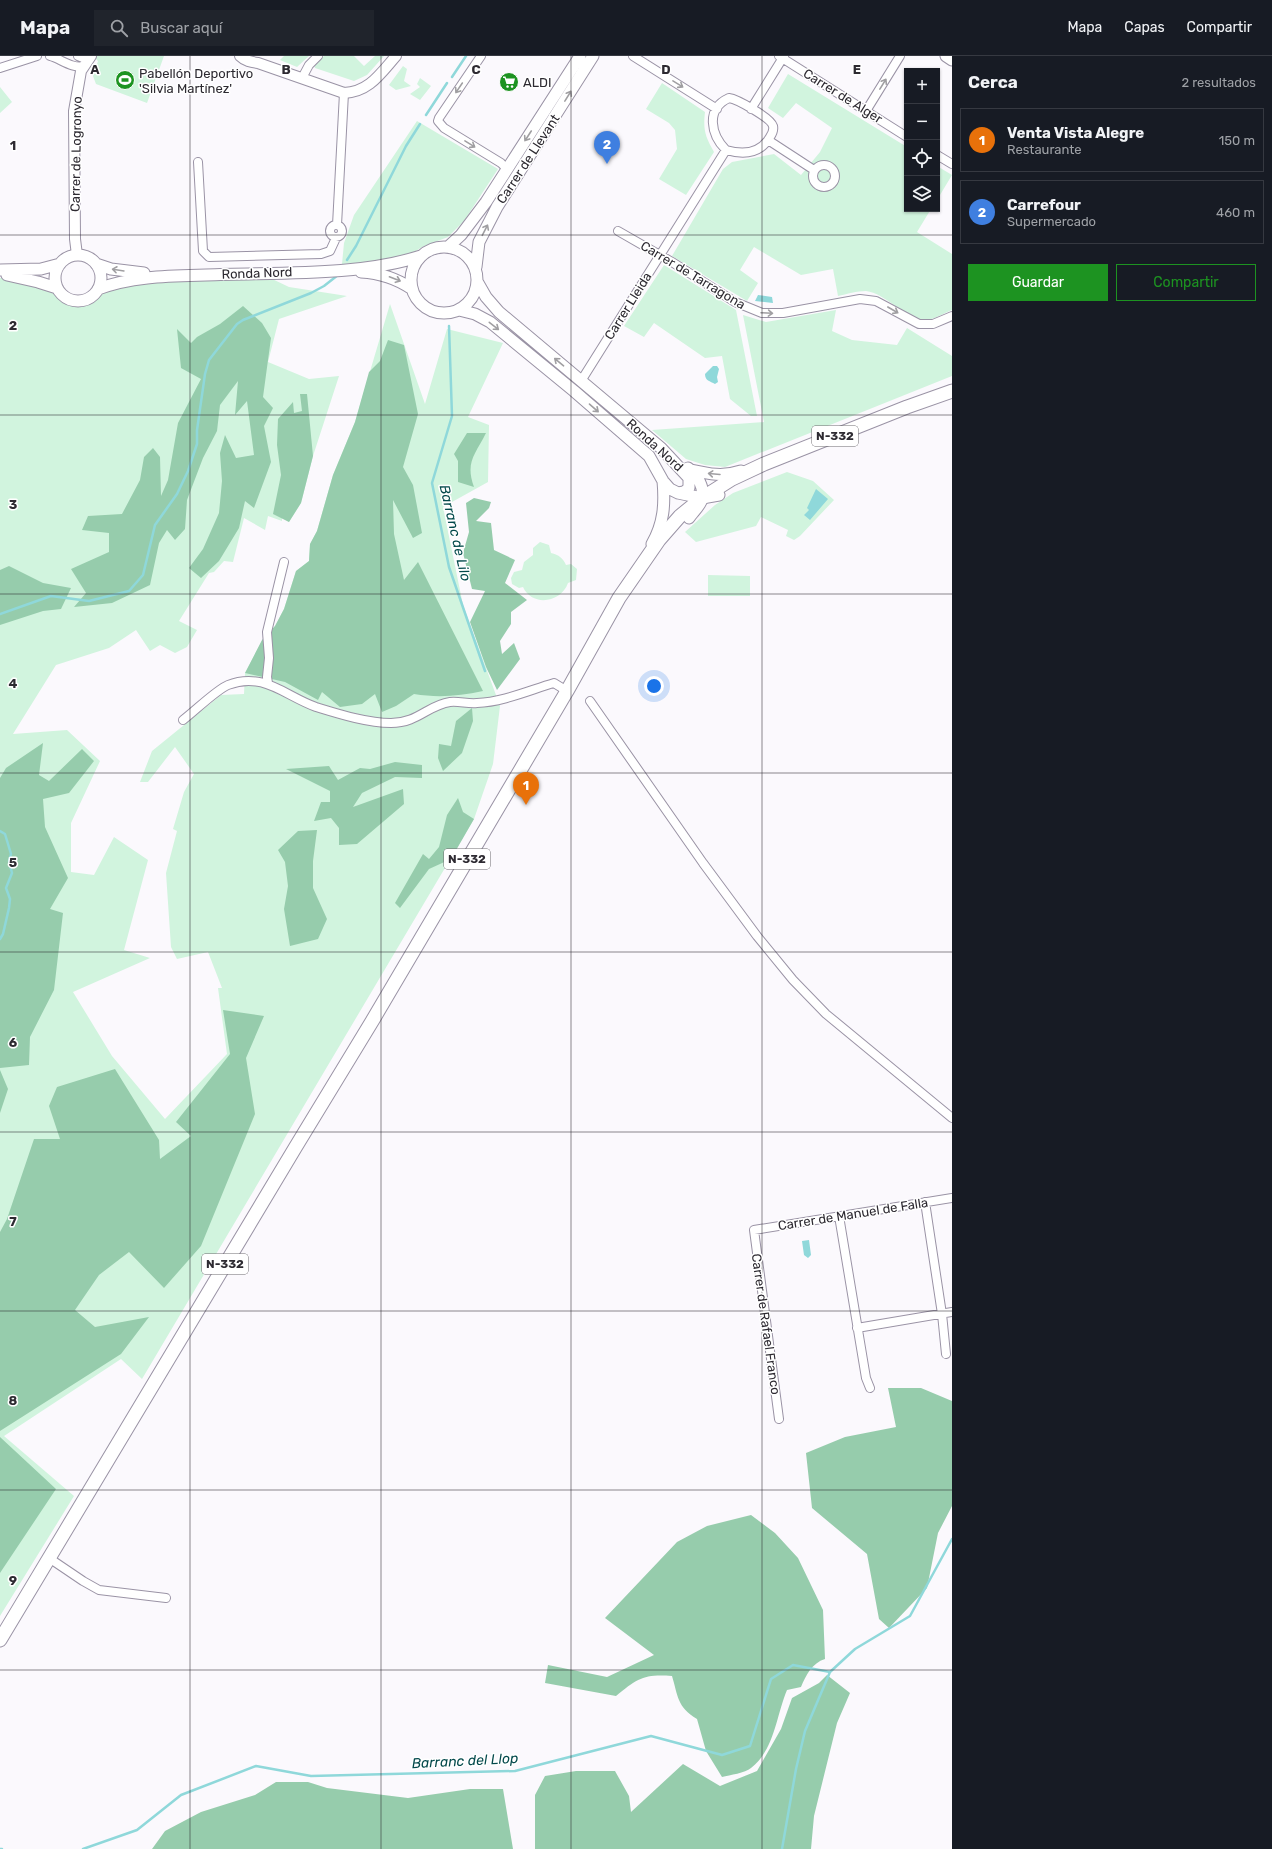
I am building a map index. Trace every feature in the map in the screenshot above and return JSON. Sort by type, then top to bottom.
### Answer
[{"type":"highway","points":[[907,407],[952,386]]},
{"type":"highway","name":"N-332","points":[[0,1640],[374,1018],[567,691],[593,642],[639,566],[680,516],[702,498],[732,479],[764,464],[907,407],[952,391]]},
{"type":"highway","name":"N-332","points":[[574,678],[650,563],[689,518],[719,495],[781,464],[920,409],[952,394]]},
{"type":"highway","points":[[920,409],[952,399]]},
{"type":"main road","name":"Carrer de Llevant","points":[[448,247],[460,235],[486,202],[580,56]]},
{"type":"main road","name":"Carrer de Llevant","points":[[476,267],[479,242],[497,207],[593,56]]},
{"type":"main road","points":[[946,56],[952,60]]},
{"type":"main road","points":[[448,247],[464,252],[476,267]]},
{"type":"main road","name":"Ronda Nord","points":[[329,271],[386,265],[421,256],[434,248],[448,247]]},
{"type":"main road","points":[[77,255],[85,256],[96,264],[101,276],[98,289],[88,299],[74,301],[61,294],[57,288],[55,276],[60,264],[65,259],[77,255]]},
{"type":"main road","points":[[412,289],[413,267],[421,256]]},
{"type":"main road","points":[[0,270],[41,269],[60,264]]},
{"type":"main road","name":"Ronda Nord","points":[[96,264],[111,269],[130,272],[185,275]]},
{"type":"main road","name":"Ronda Nord","points":[[98,289],[131,280],[185,275],[329,271],[371,272],[387,276],[400,281],[412,289],[418,300],[430,310],[440,313],[450,313],[459,310],[475,314],[490,322],[574,391],[649,456],[663,481],[670,489],[678,493],[684,492],[689,488],[689,478],[661,448],[499,312],[486,297],[478,283],[476,267]]},
{"type":"main road","points":[[0,274],[38,282],[57,288]]},
{"type":"main road","points":[[459,310],[472,299],[478,283]]},
{"type":"main road","points":[[673,461],[682,464],[691,470],[698,479],[702,489],[702,501],[689,518]]},
{"type":"main road","points":[[691,470],[716,475],[729,475],[764,464]]},
{"type":"main road","points":[[639,566],[656,537],[662,521],[664,501],[663,481]]},
{"type":"main road","points":[[678,493],[702,498],[719,495]]},
{"type":"street","points":[[0,68],[37,56]]},
{"type":"street","points":[[50,56],[63,60],[84,62]]},
{"type":"street","points":[[78,56],[84,62]]},
{"type":"street","points":[[240,56],[244,60],[258,63],[344,93],[355,92],[366,88],[396,56]]},
{"type":"street","points":[[250,56],[258,63]]},
{"type":"street","points":[[302,78],[309,65],[318,56]]},
{"type":"street","points":[[481,56],[438,121],[444,128],[507,168]]},
{"type":"street","points":[[633,56],[717,109]]},
{"type":"street","points":[[866,111],[900,56]]},
{"type":"street","points":[[751,109],[782,57]]},
{"type":"street","name":"Carrer de Alger","points":[[782,57],[904,135]]},
{"type":"street","name":"Carrer de Logronyo","points":[[77,255],[75,232],[74,116],[79,78],[84,62]]},
{"type":"street","points":[[198,162],[203,251],[206,255],[209,257],[321,254],[330,251],[336,238],[330,231],[337,225],[344,93]]},
{"type":"street","points":[[729,98],[734,99],[751,109],[771,123],[773,127],[768,140],[757,150],[746,154],[726,150],[715,137],[713,118],[717,109],[724,100],[729,98]]},
{"type":"street","points":[[768,140],[814,170]]},
{"type":"street","name":"Carrer Lleida","points":[[582,381],[726,150]]},
{"type":"street","points":[[940,156],[951,162]]},
{"type":"street","name":"Carrer de Tarragona","points":[[618,231],[660,255],[734,302],[762,314],[783,313],[860,299],[876,301],[919,324],[933,324],[952,316]]},
{"type":"street","points":[[268,683],[269,658],[266,632],[284,562]]},
{"type":"street","points":[[183,720],[227,685],[243,680],[268,683],[317,707],[369,720],[388,723],[400,723],[413,719],[433,708],[449,702],[478,703],[507,697],[554,683],[567,691]]},
{"type":"street","points":[[590,701],[708,869],[793,980],[826,1014],[952,1118]]},
{"type":"street","name":"Carrer de Manuel de Falla","points":[[754,1230],[952,1198]]},
{"type":"street","points":[[925,1202],[942,1314],[946,1354]]},
{"type":"street","points":[[839,1216],[866,1378],[870,1388]]},
{"type":"street","name":"Carrer de Rafael Franco","points":[[754,1230],[779,1419]]},
{"type":"street","points":[[857,1328],[952,1312]]},
{"type":"street","points":[[49,1558],[99,1590],[166,1598]]},
{"type":"green space","name":"Pabellón Deportivo 'Silvia Martínez'","points":[[96,56],[164,56],[147,103],[96,84],[93,76],[98,61],[95,58]]},
{"type":"green space","points":[[284,56],[309,56],[297,67],[280,60]]},
{"type":"green space","points":[[324,56],[354,56],[364,66],[375,56],[384,56],[367,75],[354,81],[315,68],[314,65]]},
{"type":"green space","points":[[403,66],[407,69],[404,81],[411,86],[396,90],[389,85]]},
{"type":"green space","points":[[788,74],[904,145],[904,212],[929,212],[917,232],[952,254],[952,310],[934,318],[923,320],[916,319],[881,296],[866,291],[838,296],[833,269],[801,275],[754,247],[740,270],[758,283],[747,301],[672,256],[723,169],[732,162],[774,154],[801,175],[820,152],[832,128],[796,103],[783,118],[768,108]]},
{"type":"green space","points":[[420,78],[431,86],[420,100],[410,94],[420,87],[417,84]]},
{"type":"green space","points":[[662,83],[705,112],[705,133],[714,152],[686,195],[659,179],[677,149],[675,130],[669,123],[646,109]]},
{"type":"green space","points":[[0,87],[12,102],[0,113]]},
{"type":"green space","points":[[417,121],[498,169],[464,221],[448,237],[422,247],[410,255],[386,261],[342,264],[344,243],[354,215]]},
{"type":"green space","points":[[940,168],[952,175],[940,195]]},
{"type":"green space","points":[[664,265],[736,310],[757,416],[751,416],[730,399],[722,356],[705,358],[654,323],[644,337],[624,326]]},
{"type":"green space","points":[[268,277],[289,287],[347,296],[279,319],[268,362],[309,379],[339,376],[313,456],[301,503],[289,522],[282,518],[282,521],[268,516],[265,530],[244,518],[233,562],[224,561],[214,572],[209,573],[179,621],[197,630],[187,647],[175,653],[160,645],[150,651],[136,630],[109,648],[56,665],[13,734],[67,730],[100,761],[71,823],[71,872],[94,875],[114,837],[148,860],[124,950],[150,958],[73,992],[112,1056],[165,1119],[227,1054],[218,988],[222,988],[208,952],[177,959],[171,947],[166,873],[177,831],[173,829],[184,792],[194,774],[175,747],[148,782],[140,782],[152,751],[221,695],[244,694],[245,673],[262,641],[275,626],[284,609],[296,571],[309,561],[310,544],[317,531],[333,475],[355,422],[390,304],[425,404],[447,329],[503,343],[468,417],[489,425],[488,482],[443,507],[463,605],[500,706],[493,764],[474,819],[142,1379],[121,1359],[4,1436],[74,1496],[0,1616],[0,278],[14,279],[52,291],[66,304],[77,306],[88,304],[106,290],[144,282]]},
{"type":"green space","points":[[243,306],[262,323],[271,338],[263,397],[273,408],[264,426],[271,462],[254,508],[245,501],[239,528],[219,561],[201,578],[189,568],[203,549],[219,513],[222,481],[220,453],[225,435],[236,458],[254,455],[247,401],[235,415],[238,381],[220,405],[217,431],[203,458],[187,500],[185,529],[175,540],[167,530],[159,543],[150,585],[112,603],[74,607],[86,593],[71,569],[109,552],[109,533],[82,530],[88,516],[122,514],[140,480],[144,457],[153,448],[160,457],[161,496],[168,480],[178,423],[201,379],[181,368],[177,329],[191,343],[197,337],[220,324]]},
{"type":"green space","points":[[836,310],[832,331],[852,340],[897,345],[907,328],[952,356],[952,376],[725,467],[705,465],[686,459],[652,430],[764,422],[743,315],[766,322]]},
{"type":"green space","points":[[388,340],[404,345],[418,414],[403,467],[413,485],[422,533],[413,538],[393,500],[394,534],[404,580],[418,562],[483,691],[448,696],[414,694],[396,706],[382,712],[375,694],[362,704],[340,707],[322,692],[318,700],[285,682],[245,673],[262,640],[275,626],[284,609],[296,571],[309,561],[310,544],[317,531],[333,475],[355,422],[369,372],[380,361]]},
{"type":"green space","points":[[300,394],[307,394],[313,456],[301,503],[289,522],[273,514],[281,475],[277,445],[278,419],[293,402],[294,413],[302,411]]},
{"type":"green space","points":[[467,433],[486,433],[472,459],[471,478],[474,487],[458,482],[458,461],[454,454]]},
{"type":"green space","points":[[787,472],[813,481],[834,500],[800,536],[794,540],[786,536],[788,530],[761,517],[756,526],[696,542],[685,532],[715,505],[733,493]]},
{"type":"green space","points":[[474,498],[491,502],[489,508],[476,521],[491,523],[494,550],[515,560],[505,583],[527,600],[511,612],[511,624],[500,641],[502,654],[514,643],[520,659],[497,690],[486,667],[470,622],[485,591],[472,589],[463,553],[469,532],[466,503]]},
{"type":"green space","points":[[540,542],[549,545],[551,553],[564,560],[566,565],[571,564],[577,569],[576,580],[568,583],[559,595],[546,600],[533,598],[523,587],[519,588],[512,584],[511,578],[514,572],[522,570],[524,562],[533,555],[533,548]]},
{"type":"green space","points":[[9,566],[43,583],[71,588],[61,609],[43,611],[0,625],[0,570]]},
{"type":"green space","points":[[708,575],[750,576],[750,596],[708,596]]},
{"type":"green space","points":[[472,708],[473,721],[462,753],[443,771],[438,758],[439,744],[451,746],[456,721]]},
{"type":"green space","points":[[43,743],[39,775],[49,781],[82,749],[94,761],[69,793],[43,799],[45,827],[68,878],[50,909],[63,913],[54,990],[30,1037],[29,1065],[0,1068],[0,778],[6,768]]},
{"type":"green space","points":[[395,762],[422,765],[422,778],[395,777],[362,793],[353,807],[403,789],[404,804],[357,844],[339,845],[339,828],[331,818],[314,821],[321,802],[330,802],[330,791],[286,769],[329,766],[338,780],[360,768],[370,769]]},
{"type":"green space","points":[[458,798],[463,812],[474,819],[451,859],[429,869],[400,908],[395,903],[423,854],[429,859],[439,847],[447,815]]},
{"type":"green space","points":[[317,830],[313,861],[313,888],[327,919],[318,939],[290,946],[284,909],[288,886],[285,862],[278,850],[298,831]]},
{"type":"green space","points":[[223,1010],[264,1016],[246,1058],[255,1114],[201,1246],[164,1288],[129,1252],[99,1275],[75,1310],[95,1327],[149,1317],[121,1354],[0,1431],[0,1232],[7,1219],[34,1139],[60,1139],[49,1106],[57,1087],[115,1069],[159,1140],[160,1159],[191,1136],[176,1122],[230,1054]]},
{"type":"green space","points":[[0,1070],[8,1089],[0,1113]]},
{"type":"green space","points":[[888,1388],[921,1388],[952,1401],[952,1506],[938,1533],[927,1588],[889,1628],[879,1619],[867,1554],[812,1508],[806,1453],[845,1437],[896,1427]]},
{"type":"green space","points":[[0,1437],[56,1489],[0,1573]]},
{"type":"green space","points":[[751,1515],[775,1533],[798,1558],[823,1610],[825,1659],[813,1666],[807,1674],[801,1687],[787,1690],[770,1742],[759,1760],[751,1768],[741,1773],[722,1777],[706,1751],[697,1719],[690,1715],[679,1700],[672,1676],[642,1678],[616,1696],[545,1683],[548,1665],[607,1677],[654,1655],[605,1618],[677,1542],[707,1526]]},
{"type":"green space","points":[[827,1675],[850,1693],[837,1723],[814,1816],[811,1849],[535,1849],[535,1795],[545,1776],[576,1771],[615,1771],[629,1796],[631,1812],[683,1764],[720,1786],[757,1771],[781,1729],[792,1698],[819,1683]]},
{"type":"green space","points":[[276,1782],[308,1782],[327,1788],[408,1798],[470,1789],[503,1789],[513,1849],[152,1849],[165,1831],[201,1812],[255,1795]]},
{"type":"water","points":[[758,295],[772,297],[773,303],[755,301]]},
{"type":"water","points":[[713,366],[717,366],[719,369],[717,377],[718,382],[715,384],[708,380],[705,376],[705,374]]},
{"type":"water","points":[[816,489],[828,499],[810,520],[804,515],[809,510],[807,508]]},
{"type":"water","points":[[809,1240],[811,1255],[808,1258],[804,1255],[802,1241]]},
{"type":"waterway","points":[[452,77],[466,56]]},
{"type":"waterway","points":[[426,115],[447,83]]},
{"type":"waterway","points":[[347,260],[356,246],[406,146],[420,124]]},
{"type":"waterway","points":[[0,614],[51,596],[89,601],[129,591],[143,575],[155,525],[177,494],[188,471],[197,444],[197,430],[205,374],[209,360],[237,324],[243,320],[311,293],[324,286],[338,275]]},
{"type":"waterway","name":"Barranc de Lilo","points":[[449,326],[452,416],[432,483],[449,567],[485,671]]},
{"type":"waterway","points":[[0,831],[5,834],[11,854],[9,861],[12,873],[6,888],[10,899],[9,908],[3,934],[0,939]]},
{"type":"waterway","name":"Barranc del Llop","points":[[782,1849],[796,1769],[805,1731],[830,1672],[855,1649],[910,1616],[952,1539]]},
{"type":"waterway","name":"Barranc del Llop","points":[[83,1849],[137,1830],[181,1795],[256,1766],[311,1776],[515,1771],[651,1736],[722,1755],[750,1746],[771,1679],[793,1665],[830,1672]]},
{"type":"place","name":"Pabellón Deportivo 'Silvia Martínez'","points":[[125,80]]},
{"type":"place","name":"ALDI","points":[[509,82]]},
{"type":"place","name":"Carrefour","points":[[607,164]]},
{"type":"place","name":"Venta Vista Alegre","points":[[526,805]]}]
